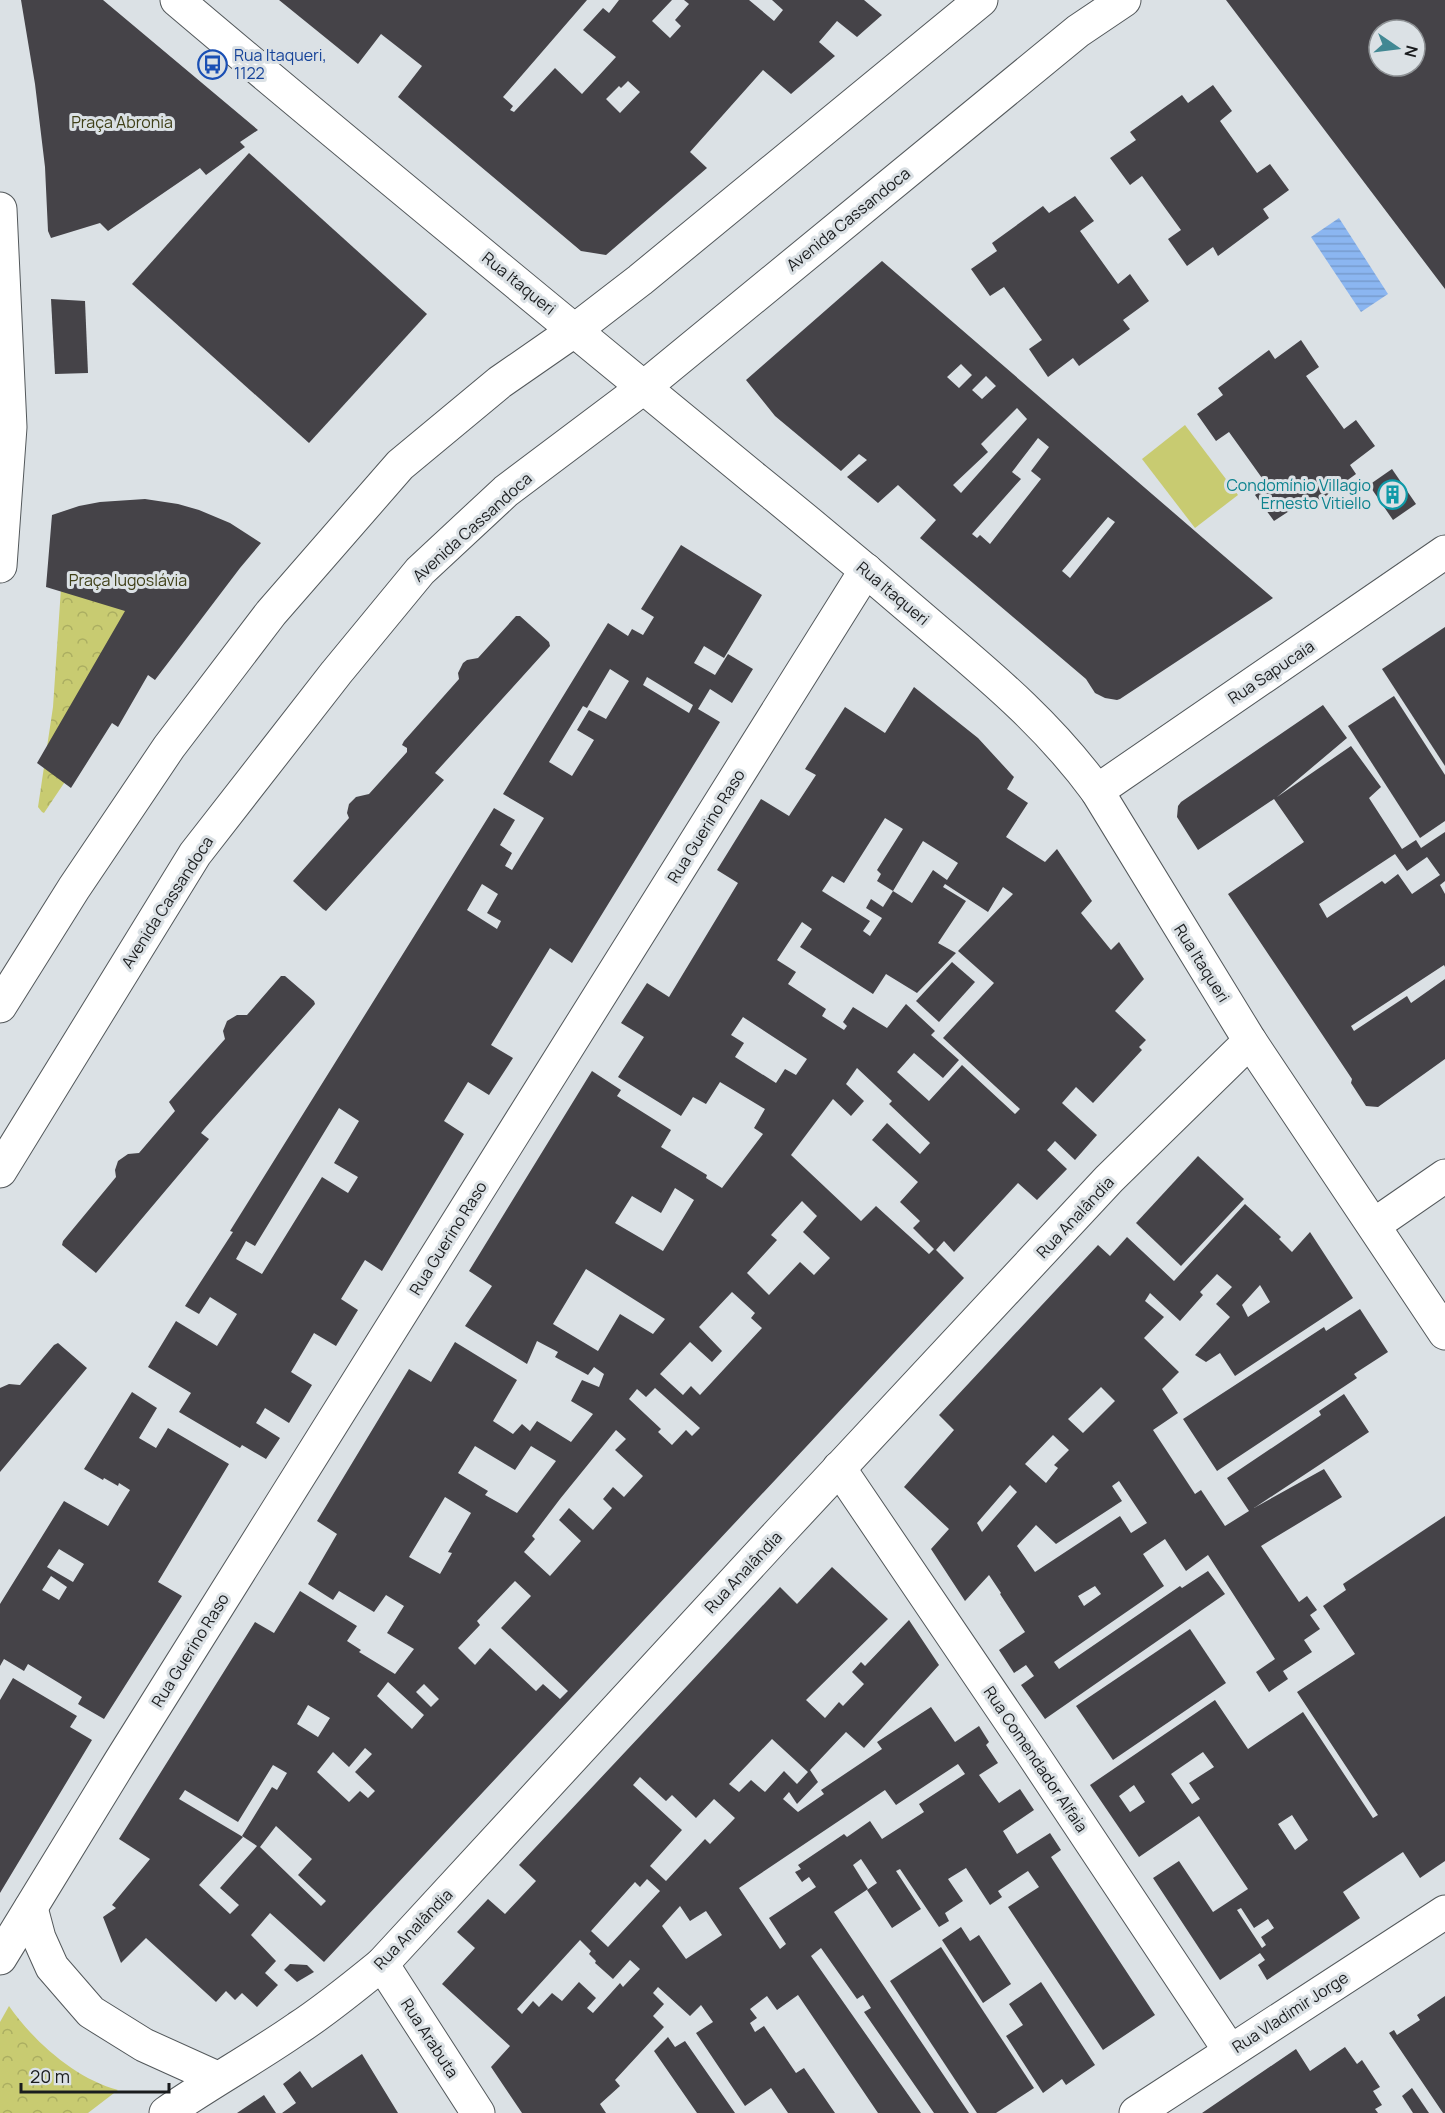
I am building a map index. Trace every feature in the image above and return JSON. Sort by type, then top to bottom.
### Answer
[{"type":"street","name":"Rua Itaqueri","points":[[177,0],[296,101],[866,570],[1010,693],[1052,735],[1096,791],[1250,1041],[1445,1333]]},
{"type":"street","points":[[0,1006],[74,888],[170,747],[271,613],[400,465],[500,382],[575,330],[640,280],[981,0]]},
{"type":"street","name":"Avenida Cassandoca","points":[[0,1171],[195,854],[336,673],[413,579],[506,491],[643,388],[1078,31],[1124,0]]},
{"type":"street","points":[[0,209],[10,427],[0,566]]},
{"type":"street","name":"Rua Sapucaia","points":[[1096,791],[1445,552]]},
{"type":"street","name":"Rua Guerino Raso","points":[[0,1958],[866,570]]},
{"type":"street","name":"Rua Analândia","points":[[166,2113],[217,2078],[297,2029],[334,2003],[382,1964],[1109,1179],[1250,1041]]},
{"type":"street","points":[[1374,1225],[1445,1176]]},
{"type":"street","name":"Rua Comendador Alfaia","points":[[839,1468],[1230,2051]]},
{"type":"street","points":[[31,1908],[39,1938],[52,1967],[91,2012],[144,2045],[217,2078]]},
{"type":"street","name":"Rua Vladimir Jorge","points":[[1136,2113],[1445,1912]]},
{"type":"street","name":"Rua Arabuta","points":[[382,1964],[478,2113]]},
{"type":"green space","points":[[1185,425],[1238,495],[1195,528],[1142,459]]},
{"type":"green space","points":[[154,515],[97,734],[44,813],[38,807],[53,707],[61,588]]},
{"type":"green space","points":[[9,2006],[43,2045],[71,2068],[102,2085],[118,2090],[88,2113],[0,2113],[0,2022]]},
{"type":"water","points":[[1339,218],[1388,294],[1361,312],[1311,237]]},
{"type":"building","name":"Praça Abronia","points":[[21,0],[103,0],[258,130],[240,142],[245,147],[206,175],[200,168],[108,231],[100,223],[51,238],[48,231],[45,167],[35,84]]},
{"type":"building","points":[[279,0],[587,0],[503,97],[513,106],[510,110],[514,112],[555,68],[582,94],[616,57],[583,30],[603,8],[609,13],[619,0],[672,0],[652,21],[670,38],[681,26],[675,20],[689,4],[684,0],[749,0],[774,21],[783,10],[772,0],[864,0],[882,15],[857,37],[837,21],[819,42],[835,56],[791,94],[763,70],[690,152],[707,168],[606,255],[581,251],[398,97],[422,66],[381,34],[358,64]],"holes":[[[628,81],[640,92],[620,113],[606,99],[619,86],[621,88]]]},
{"type":"building","points":[[1226,0],[1445,0],[1445,289]]},
{"type":"building","points":[[1213,85],[1232,111],[1220,121],[1257,173],[1270,164],[1289,190],[1263,209],[1269,218],[1218,256],[1213,247],[1187,266],[1168,239],[1181,230],[1142,176],[1130,185],[1110,158],[1136,140],[1130,132],[1182,95],[1188,103]]},
{"type":"building","points":[[249,153],[427,314],[309,443],[132,284]]},
{"type":"building","points":[[1075,196],[1094,221],[1080,231],[1118,284],[1130,274],[1149,301],[1123,320],[1130,329],[1079,366],[1073,358],[1048,377],[1029,349],[1042,340],[1004,287],[990,296],[971,269],[997,251],[992,243],[1043,206],[1049,213]]},
{"type":"building","points":[[882,261],[1273,598],[1120,699],[1105,698],[1095,693],[1086,679],[920,538],[936,520],[898,485],[878,503],[847,477],[867,460],[859,454],[841,471],[775,416],[746,380]],"holes":[[[961,364],[972,375],[959,388],[947,377]],[[986,376],[996,386],[982,399],[972,390]],[[1017,408],[1027,419],[961,493],[953,485],[988,452],[981,444]],[[1038,438],[1049,447],[1031,471],[1041,479],[990,544],[980,535],[977,538],[972,534],[1021,479],[1012,472]],[[1108,517],[1115,522],[1070,578],[1062,571]]]},
{"type":"building","points":[[51,299],[85,301],[88,373],[55,374]]},
{"type":"building","points":[[1301,340],[1319,367],[1306,376],[1344,429],[1356,420],[1375,446],[1350,465],[1356,474],[1305,511],[1300,504],[1274,521],[1255,495],[1267,485],[1229,432],[1216,441],[1197,414],[1223,395],[1218,388],[1269,350],[1275,359]]},
{"type":"building","name":"Condomínio Villagio Ernesto Vitiello","points":[[1392,469],[1416,504],[1393,520],[1369,485]]},
{"type":"building","name":"Praça Iugoslávia","points":[[145,499],[199,510],[230,523],[261,543],[155,680],[148,675],[118,727],[112,723],[71,788],[37,763],[125,611],[46,587],[52,515],[100,502]]},
{"type":"building","points":[[681,545],[762,595],[724,658],[704,646],[694,663],[715,675],[728,654],[753,669],[732,703],[710,689],[698,709],[720,722],[572,963],[550,948],[491,1045],[513,1058],[489,1095],[468,1082],[444,1121],[464,1134],[382,1271],[365,1260],[341,1299],[358,1310],[336,1346],[314,1333],[291,1372],[312,1385],[289,1423],[265,1408],[256,1423],[280,1438],[266,1459],[242,1445],[240,1448],[179,1412],[191,1393],[148,1367],[176,1321],[217,1346],[237,1314],[210,1297],[199,1314],[185,1306],[494,808],[515,820],[500,845],[512,853],[505,866],[512,870],[544,818],[503,794],[608,623],[628,636],[632,629],[643,635],[654,617],[641,609]],"holes":[[[610,669],[629,681],[606,719],[589,710],[577,730],[594,740],[572,776],[549,762],[583,706],[587,708]],[[647,677],[693,705],[689,713],[643,685]],[[482,884],[498,894],[487,913],[501,921],[497,929],[467,910]],[[339,1108],[359,1121],[334,1163],[358,1177],[348,1193],[322,1177],[262,1274],[236,1259],[246,1241],[255,1246]]]},
{"type":"building","points":[[516,616],[520,616],[549,642],[550,646],[435,773],[444,780],[326,911],[293,881],[349,818],[347,813],[349,804],[356,797],[369,794],[407,752],[407,748],[402,745],[404,741],[459,679],[458,673],[463,663],[478,658]]},
{"type":"building","points":[[1445,627],[1445,766],[1382,669]]},
{"type":"building","points":[[914,687],[978,738],[1014,777],[1007,789],[1028,803],[1006,837],[1045,862],[1057,849],[1092,901],[1081,913],[1111,950],[1119,942],[1144,979],[1115,1011],[1146,1040],[1139,1047],[1142,1050],[1093,1103],[1076,1087],[1062,1103],[1097,1135],[1075,1160],[1055,1141],[1047,1150],[1067,1169],[1037,1200],[1018,1183],[954,1252],[944,1241],[936,1250],[964,1278],[324,1962],[270,1913],[251,1935],[276,1961],[265,1973],[278,1985],[257,2007],[242,1993],[235,2000],[226,1991],[216,2002],[146,1938],[121,1963],[103,1917],[116,1908],[112,1905],[150,1859],[119,1839],[255,1622],[274,1633],[300,1591],[357,1626],[347,1641],[361,1650],[359,1652],[395,1674],[414,1649],[387,1633],[404,1606],[386,1595],[374,1612],[339,1591],[333,1600],[308,1584],[337,1534],[317,1521],[409,1369],[431,1382],[455,1342],[517,1380],[493,1421],[513,1434],[522,1424],[530,1431],[537,1421],[571,1442],[593,1414],[571,1401],[582,1380],[599,1387],[604,1374],[594,1367],[588,1375],[555,1357],[558,1352],[537,1341],[527,1364],[465,1326],[492,1286],[469,1271],[592,1071],[621,1090],[617,1096],[671,1130],[661,1147],[707,1175],[706,1178],[722,1188],[763,1134],[754,1128],[765,1109],[720,1082],[706,1104],[693,1097],[681,1116],[618,1077],[644,1037],[621,1023],[647,983],[669,997],[738,883],[717,870],[761,799],[789,816],[816,775],[805,769],[845,707],[885,733]],"holes":[[[885,818],[903,829],[877,870],[881,874],[877,881],[893,891],[883,907],[871,899],[866,908],[882,918],[870,936],[863,931],[870,921],[822,891],[832,876],[844,883]],[[923,841],[958,863],[947,880],[933,870],[912,903],[893,891]],[[945,884],[988,912],[1003,887],[1013,894],[958,951],[994,983],[943,1038],[1020,1109],[1015,1114],[962,1065],[929,1101],[897,1072],[914,1053],[943,1078],[959,1060],[931,1035],[935,1031],[906,1004],[887,1028],[853,1007],[843,1022],[847,1026],[844,1030],[822,1016],[826,1009],[788,984],[796,972],[777,960],[802,922],[812,929],[800,947],[873,994],[886,974],[917,993],[956,953],[938,943],[966,901],[943,887]],[[743,1017],[807,1059],[796,1075],[785,1069],[776,1083],[735,1057],[744,1043],[731,1035]],[[857,1068],[892,1101],[889,1104],[930,1143],[920,1154],[887,1123],[872,1140],[918,1182],[900,1202],[920,1221],[913,1228],[934,1249],[929,1254],[876,1206],[861,1221],[791,1155],[833,1099],[851,1116],[864,1101],[846,1084]],[[675,1188],[694,1200],[663,1251],[615,1223],[632,1196],[661,1213]],[[802,1201],[817,1216],[803,1232],[830,1258],[814,1275],[800,1262],[769,1295],[747,1273],[777,1240],[771,1235]],[[586,1269],[665,1319],[653,1334],[620,1314],[598,1351],[553,1324]],[[732,1292],[755,1313],[751,1318],[762,1328],[700,1395],[691,1386],[683,1395],[660,1374],[690,1342],[712,1362],[722,1351],[699,1327]],[[655,1388],[700,1428],[692,1436],[686,1430],[672,1445],[658,1432],[661,1429],[629,1399],[637,1389],[646,1397]],[[616,1430],[626,1439],[615,1450],[643,1476],[624,1497],[613,1487],[603,1499],[612,1508],[593,1530],[569,1508],[559,1520],[581,1541],[550,1576],[524,1552],[535,1539],[532,1536]],[[475,1446],[515,1470],[531,1446],[556,1461],[517,1513],[485,1495],[488,1491],[458,1473]],[[445,1497],[471,1513],[448,1552],[452,1553],[440,1574],[409,1557]],[[515,1581],[531,1596],[501,1628],[568,1691],[560,1699],[543,1684],[536,1691],[490,1648],[475,1665],[458,1648],[480,1625],[477,1621]],[[388,1682],[424,1715],[412,1729],[377,1696]],[[424,1684],[439,1699],[431,1707],[416,1692]],[[308,1705],[330,1718],[318,1737],[297,1724]],[[365,1748],[372,1754],[355,1772],[375,1791],[368,1798],[360,1791],[349,1802],[317,1772],[333,1752],[349,1767]],[[273,1765],[287,1773],[277,1790],[272,1787],[242,1836],[257,1846],[220,1888],[239,1905],[230,1914],[199,1885],[243,1837],[179,1799],[185,1790],[238,1822]],[[276,1826],[312,1859],[298,1875],[326,1901],[321,1906],[260,1847]]]},
{"type":"building","points":[[1394,696],[1445,775],[1445,821],[1420,838],[1348,726]]},
{"type":"building","points":[[1323,705],[1347,738],[1277,797],[1351,746],[1381,787],[1369,798],[1402,849],[1416,840],[1421,848],[1445,832],[1445,881],[1440,885],[1445,894],[1445,967],[1444,965],[1351,1026],[1354,1031],[1407,996],[1411,1003],[1445,979],[1445,1059],[1378,1107],[1366,1106],[1351,1083],[1352,1079],[1228,894],[1304,842],[1274,799],[1198,850],[1177,817],[1178,806]],"holes":[[[1395,854],[1407,871],[1427,857],[1440,875],[1412,894],[1398,874],[1385,884],[1382,881],[1327,918],[1319,904]]]},
{"type":"building","points":[[952,962],[975,982],[939,1022],[916,1001]]},
{"type":"building","points":[[281,976],[285,976],[315,1004],[205,1128],[201,1133],[209,1139],[96,1273],[62,1245],[63,1241],[116,1177],[115,1170],[118,1161],[128,1154],[139,1153],[175,1111],[169,1102],[225,1039],[223,1031],[227,1021],[237,1015],[247,1015]]},
{"type":"building","points":[[1198,1156],[1244,1199],[1181,1266],[1136,1223]]},
{"type":"building","points":[[1245,1204],[1281,1237],[1279,1239],[1292,1252],[1310,1232],[1353,1298],[1235,1376],[1220,1353],[1206,1362],[1195,1355],[1230,1317],[1216,1304],[1232,1287],[1217,1274],[1200,1292],[1203,1295],[1180,1321],[1150,1293],[1145,1301],[1164,1317],[1144,1338],[1179,1372],[1162,1389],[1178,1413],[1153,1430],[1195,1494],[1201,1490],[1225,1526],[1249,1511],[1227,1478],[1321,1415],[1319,1411],[1344,1394],[1369,1432],[1254,1508],[1324,1469],[1342,1497],[1261,1546],[1299,1602],[1307,1596],[1317,1610],[1310,1615],[1320,1629],[1304,1640],[1312,1652],[1283,1671],[1288,1679],[1269,1692],[1256,1672],[1275,1659],[1208,1555],[1186,1571],[1165,1539],[1143,1554],[1164,1586],[1054,1662],[1059,1669],[1180,1586],[1182,1588],[1208,1571],[1225,1594],[1045,1719],[1021,1685],[1034,1676],[1026,1665],[1014,1673],[999,1650],[1025,1632],[989,1575],[965,1601],[931,1549],[949,1529],[904,1487],[954,1430],[939,1415],[1098,1245],[1110,1256],[1127,1237],[1174,1281]],"holes":[[[1260,1285],[1270,1302],[1248,1317],[1242,1305]],[[1101,1387],[1115,1401],[1083,1433],[1068,1419]],[[1053,1435],[1069,1450],[1054,1465],[1058,1468],[1046,1483],[1025,1464]],[[1119,1481],[1147,1523],[1131,1533],[1120,1516],[1035,1572],[1017,1546],[1036,1525],[1056,1544],[1122,1501],[1112,1486]],[[1010,1485],[1017,1492],[982,1532],[977,1523]],[[1095,1586],[1101,1594],[1084,1606],[1078,1596]]]},
{"type":"building","points":[[1360,1309],[1388,1352],[1354,1374],[1357,1378],[1217,1471],[1183,1419],[1324,1327],[1326,1331]]},
{"type":"building","points":[[58,1343],[87,1368],[0,1472],[0,1388],[9,1384],[20,1385]]},
{"type":"building","points":[[132,1392],[157,1408],[139,1438],[156,1448],[168,1428],[229,1464],[158,1582],[182,1596],[104,1719],[78,1704],[82,1697],[28,1664],[24,1671],[4,1659],[0,1666],[0,1604],[64,1501],[108,1526],[130,1490],[119,1483],[118,1486],[104,1478],[103,1480],[84,1469]],"holes":[[[59,1549],[84,1564],[73,1582],[47,1567]],[[51,1576],[67,1587],[59,1600],[42,1590]]]},
{"type":"building","points":[[1445,1516],[1445,1861],[1420,1878],[1403,1852],[1343,1892],[1360,1918],[1267,1980],[1258,1965],[1265,1960],[1260,1953],[1220,1980],[1153,1878],[1179,1861],[1213,1912],[1248,1889],[1199,1816],[1139,1857],[1090,1785],[1215,1700],[1248,1749],[1303,1712],[1373,1818],[1378,1815],[1297,1692],[1355,1654],[1323,1606],[1346,1590],[1343,1584]],"holes":[[[1203,1752],[1214,1767],[1189,1783],[1200,1799],[1192,1804],[1171,1774]],[[1134,1785],[1145,1802],[1130,1812],[1119,1796]],[[1292,1815],[1308,1840],[1295,1850],[1278,1824]],[[1241,1908],[1254,1928],[1268,1919],[1274,1928],[1261,1937],[1266,1945],[1262,1948],[1237,1910]]]},
{"type":"building","points":[[832,1567],[888,1619],[806,1700],[825,1718],[839,1702],[843,1706],[864,1684],[852,1672],[861,1662],[865,1666],[909,1620],[939,1665],[864,1748],[846,1732],[810,1770],[818,1782],[797,1804],[789,1792],[783,1799],[798,1812],[824,1794],[821,1790],[882,1749],[877,1742],[931,1707],[955,1742],[979,1726],[989,1742],[986,1745],[998,1763],[979,1775],[999,1803],[1020,1789],[1034,1810],[1003,1831],[1017,1854],[1050,1833],[1061,1850],[1051,1857],[1155,2015],[1103,2050],[1008,1907],[1039,1887],[1028,1871],[998,1891],[1002,1897],[990,1905],[966,1868],[948,1879],[963,1901],[945,1913],[949,1921],[939,1927],[900,1869],[896,1871],[921,1909],[892,1928],[867,1890],[877,1883],[861,1859],[853,1865],[868,1889],[834,1912],[969,2113],[934,2113],[864,2012],[871,2008],[863,1995],[857,1999],[821,1948],[811,1956],[921,2113],[878,2113],[798,1995],[777,2010],[767,1996],[750,2009],[757,2018],[750,2023],[755,2032],[764,2026],[796,2073],[804,2068],[835,2113],[788,2113],[771,2088],[745,2106],[696,2033],[713,2022],[701,2005],[690,2016],[658,1987],[653,1993],[664,2004],[653,2016],[664,2027],[615,2080],[620,2086],[600,2104],[606,2113],[522,2113],[491,2067],[510,2046],[442,1984],[475,1948],[457,1932],[488,1899],[505,1914],[536,1881],[519,1865],[780,1587],[797,1604]],"holes":[[[772,1739],[808,1772],[797,1784],[784,1771],[765,1792],[751,1780],[739,1792],[729,1784]],[[958,1764],[965,1774],[919,1804],[924,1812],[882,1839],[870,1821],[847,1837],[844,1834],[798,1865],[801,1869],[795,1872],[802,1882],[809,1877],[816,1887],[769,1918],[786,1944],[780,1949],[739,1888],[885,1790],[896,1805]],[[640,1777],[666,1801],[672,1795],[696,1818],[714,1799],[735,1818],[710,1844],[705,1839],[666,1881],[650,1866],[682,1830],[633,1785]],[[647,1879],[660,1891],[608,1947],[591,1931],[635,1882],[640,1887]],[[680,1906],[690,1921],[706,1911],[722,1935],[686,1959],[662,1926]],[[580,1940],[591,1951],[589,1954],[596,1961],[595,1963],[613,1979],[630,1960],[640,1969],[623,1987],[620,1983],[593,2013],[587,2008],[596,1998],[579,1982],[562,2001],[552,1993],[539,2007],[533,2001],[522,2014],[517,2009]]]},
{"type":"building","points":[[1190,1629],[1226,1683],[1113,1760],[1076,1706]]},
{"type":"building","points":[[13,1678],[77,1716],[70,1727],[92,1740],[0,1893],[0,1700]]},
{"type":"building","points":[[961,1927],[970,1941],[979,1935],[1011,1984],[983,2003],[942,1940]]},
{"type":"building","points":[[941,1947],[1034,2088],[996,2113],[977,2113],[890,1981]]},
{"type":"building","points":[[290,1964],[307,1965],[314,1972],[297,1982],[284,1970]]},
{"type":"building","points":[[1041,1982],[1095,2065],[1066,2085],[1062,2079],[1043,2093],[1006,2036],[1023,2025],[1009,2004]]},
{"type":"building","points":[[1445,1996],[1445,2113],[1443,2113],[1389,2033],[1394,2030],[1397,2035],[1420,2020],[1417,2015]]},
{"type":"building","points":[[668,2037],[675,2047],[685,2041],[735,2113],[697,2113],[654,2051]]},
{"type":"building","points":[[1345,2047],[1357,2064],[1362,2060],[1380,2087],[1373,2091],[1382,2105],[1375,2109],[1378,2113],[1202,2113],[1296,2049],[1310,2071]]},
{"type":"building","points":[[362,2054],[398,2113],[282,2113],[296,2103],[283,2084],[300,2071],[312,2088]]},
{"type":"building","points":[[1412,2088],[1429,2113],[1413,2113],[1402,2096]]},
{"type":"building","points":[[264,2095],[276,2113],[237,2113]]},
{"type":"place","name":"Rua Itaqueri, 1122","points":[[213,64]]},
{"type":"place","name":"Condomínio Villagio Ernesto Vitiello","points":[[1392,494]]}]
